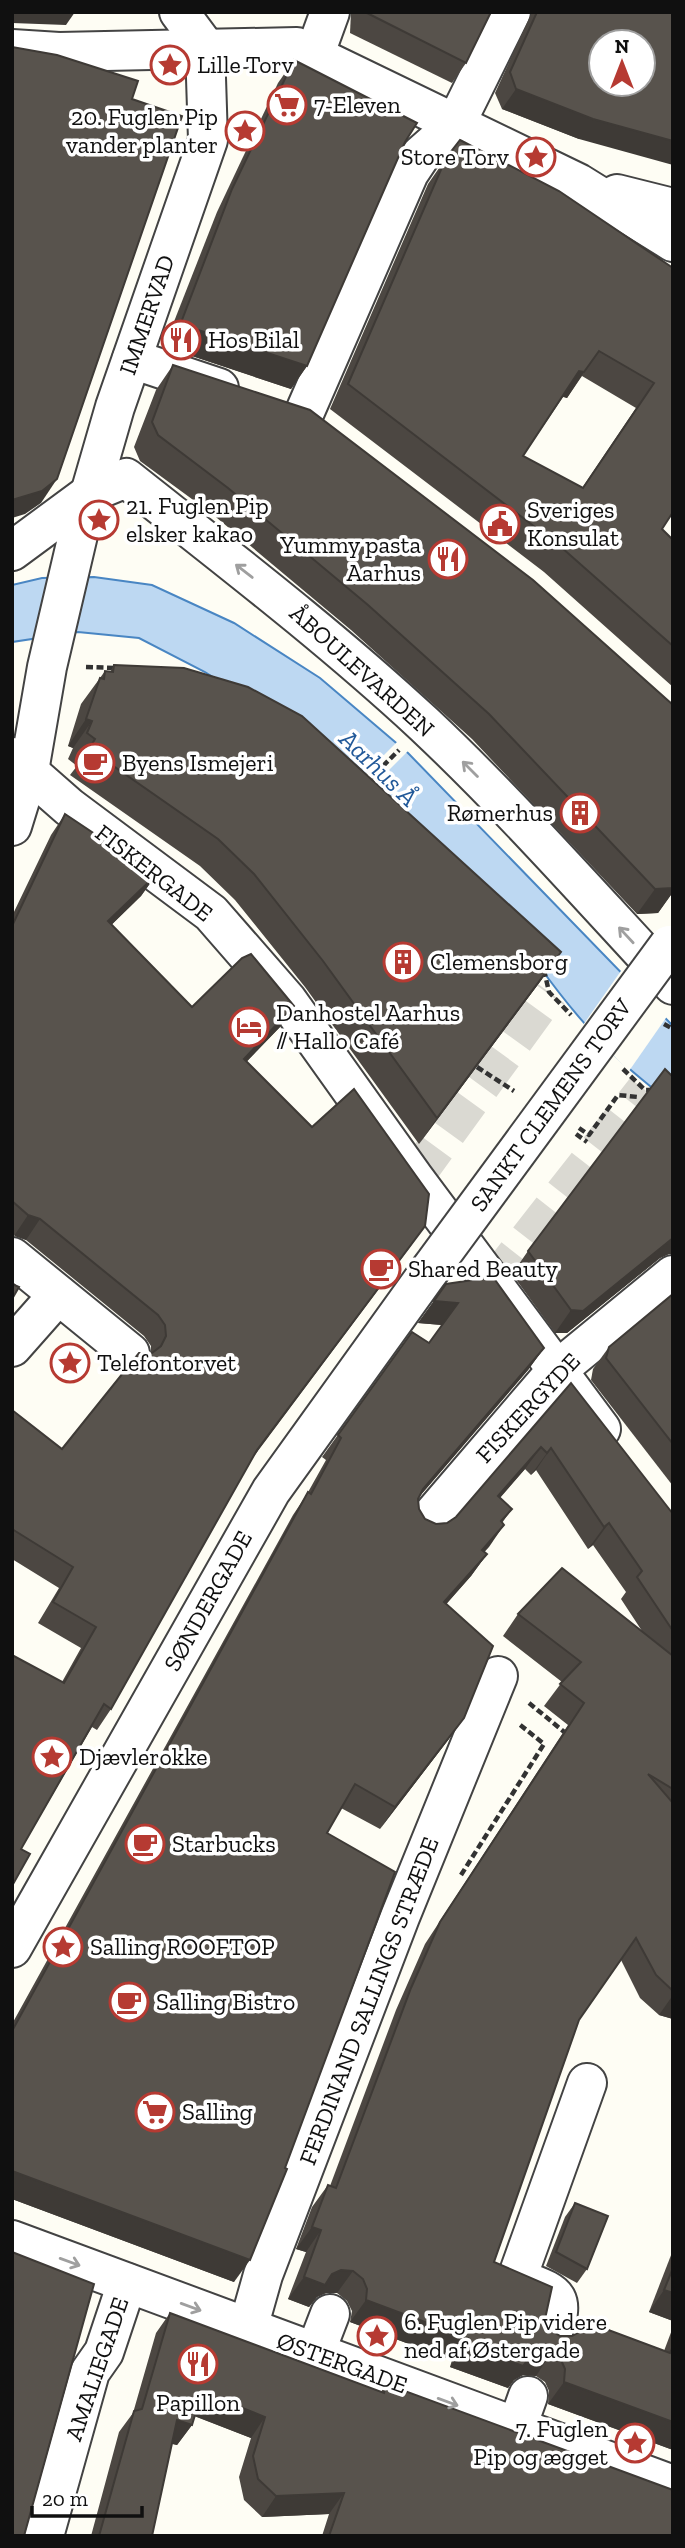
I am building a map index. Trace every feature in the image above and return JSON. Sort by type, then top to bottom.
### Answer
[{"type":"street","points":[[179,12],[205,47]]},
{"type":"street","points":[[305,52],[330,12]]},
{"type":"street","points":[[303,416],[409,173],[421,155],[454,125],[511,12]]},
{"type":"street","points":[[12,49],[59,52],[205,47],[305,52],[578,183],[673,242]]},
{"type":"street","name":"IMMERVAD","points":[[12,826],[36,667],[132,359],[208,140],[205,47]]},
{"type":"street","points":[[578,183],[673,208]]},
{"type":"street","points":[[132,359],[303,416],[335,441]]},
{"type":"street","name":"ÅBOULEVARDEN","points":[[12,551],[92,492],[126,478],[313,624],[425,725],[494,793],[673,985]]},
{"type":"street","name":"FISKERGADE","points":[[20,764],[69,807],[211,913],[287,1000],[556,1371],[623,1457]]},
{"type":"street","name":"SANKT CLEMENS TORV","points":[[430,1270],[671,942]]},
{"type":"street","points":[[12,1257],[130,1353]]},
{"type":"street","name":"SØNDERGADE","points":[[12,1948],[271,1491],[430,1270]]},
{"type":"street","name":"FISKERGYDE","points":[[424,1524],[556,1371],[673,1275]]},
{"type":"street","points":[[12,1347],[58,1295]]},
{"type":"street","name":"FERDINAND SALLINGS STRÆDE","points":[[248,2328],[263,2275],[400,1917],[498,1676]]},
{"type":"street","points":[[551,2337],[560,2311],[560,2300],[552,2292],[517,2278],[587,2083]]},
{"type":"street","name":"ØSTERGADE","points":[[12,2240],[315,2353],[530,2414],[673,2485]]},
{"type":"street","name":"AMALIEGADE","points":[[44,2536],[90,2372],[104,2352],[127,2283]]},
{"type":"street","points":[[315,2353],[330,2314]]},
{"type":"path","points":[[36,667],[124,668]]},
{"type":"path","points":[[359,790],[406,743]]},
{"type":"path","points":[[542,964],[549,992]]},
{"type":"path","points":[[663,1023],[673,1029]]},
{"type":"path","points":[[645,1090],[660,1089]]},
{"type":"path","points":[[593,1129],[618,1095],[638,1097]]},
{"type":"water","name":"Aarhus Å","points":[[94,577],[152,585],[234,623],[320,678],[408,753],[673,1026],[673,1107],[600,1040],[537,963],[287,724],[205,672],[139,638],[78,632],[12,642],[12,585],[42,578]]},
{"type":"pier","points":[[399,740],[410,749],[364,795],[354,785]]},
{"type":"pier","points":[[623,968],[668,1015],[629,1071],[583,1025]]},
{"type":"building","points":[[365,12],[491,12],[466,63]]},
{"type":"building","points":[[537,12],[673,12],[673,141],[593,119],[516,89],[510,72]]},
{"type":"building","points":[[12,47],[57,55],[138,81],[132,99],[182,116],[57,479],[42,491],[12,500]]},
{"type":"building","points":[[294,60],[417,123],[405,142],[307,366],[186,326],[182,320],[232,189]]},
{"type":"building","points":[[460,140],[559,191],[673,268],[673,512],[662,529],[673,540],[673,646],[561,547],[348,384],[446,158]],"holes":[[[599,351],[654,383],[583,488],[523,456],[579,371],[584,372]]]},
{"type":"building","points":[[173,365],[310,410],[533,580],[673,705],[673,888],[655,889],[489,714],[368,605],[228,488],[158,435],[152,422]]},
{"type":"building","points":[[114,665],[184,668],[248,687],[302,716],[561,952],[437,1118],[323,961],[254,874],[218,839],[89,749],[95,739],[87,733],[92,721],[86,719],[100,678],[104,679],[105,671],[113,672]]},
{"type":"building","points":[[65,814],[156,875],[108,921],[192,1007],[242,958],[251,954],[294,1006],[244,1059],[312,1127],[354,1089],[429,1194],[425,1226],[257,1450],[111,1709],[104,1704],[21,1849],[30,1854],[12,1886],[12,1655],[64,1683],[96,1627],[53,1602],[73,1567],[12,1529],[12,1410],[62,1449],[139,1353],[152,1353],[161,1346],[166,1336],[165,1325],[158,1315],[40,1219],[28,1215],[12,1201],[12,926]]},
{"type":"building","points":[[665,1069],[673,1077],[673,1238],[583,1311],[571,1310],[528,1251]]},
{"type":"building","points":[[493,1277],[544,1348],[423,1489],[418,1499],[419,1509],[425,1519],[436,1524],[447,1523],[456,1517],[571,1383],[673,1514],[673,1631],[637,1577],[642,1571],[609,1523],[604,1527],[551,1448],[547,1453],[541,1447],[498,1496],[512,1509],[501,1521],[504,1525],[482,1550],[487,1554],[444,1602],[493,1646],[464,1718],[395,1807],[355,1784],[327,1833],[395,1872],[285,2168],[287,2169],[250,2260],[12,2171],[12,2031],[308,1492],[311,1494],[341,1438],[338,1435],[412,1332],[429,1343],[458,1303],[434,1301],[446,1284]]},
{"type":"building","points":[[12,1284],[19,1287],[12,1299]]},
{"type":"building","points":[[673,1294],[673,1444],[606,1358],[609,1347]]},
{"type":"building","points":[[562,1568],[673,1656],[673,1789],[648,1774],[673,1803],[673,1991],[656,1975],[636,1938],[579,2020],[494,2262],[552,2287],[545,2319],[551,2330],[560,2336],[572,2336],[581,2331],[587,2322],[670,2353],[673,2347],[673,2422],[564,2382],[565,2369],[561,2360],[551,2353],[539,2352],[523,2366],[465,2345],[468,2338],[366,2300],[367,2289],[363,2279],[353,2271],[341,2270],[332,2274],[325,2285],[304,2277],[321,2230],[312,2227],[328,2185],[336,2188],[411,1988],[440,1922],[584,1703],[560,1684],[581,1662],[518,1614]]},
{"type":"building","points":[[575,2203],[608,2216],[587,2269],[556,2252]]},
{"type":"building","points":[[12,2252],[94,2284],[24,2536],[12,2536]]},
{"type":"building","points":[[673,2268],[673,2293],[664,2290]]},
{"type":"building","points":[[170,2313],[384,2393],[386,2384],[673,2490],[673,2536],[329,2536],[344,2493],[276,2496],[258,2479],[253,2456],[265,2417],[202,2392],[192,2425],[177,2420],[152,2536],[99,2536],[134,2411],[142,2409]]},
{"type":"tunnel","points":[[414,1178],[549,992]]},
{"type":"tunnel","points":[[493,1284],[645,1090]]},
{"type":"place","name":"Lille Torv","points":[[170,65]]},
{"type":"place","name":"7-Eleven","points":[[287,105]]},
{"type":"place","name":"20. Fuglen Pip vander planter","points":[[245,131]]},
{"type":"place","name":"Store Torv","points":[[536,157]]},
{"type":"place","name":"Hos Bilal","points":[[181,340]]},
{"type":"place","name":"21. Fuglen Pip elsker kakao","points":[[99,520]]},
{"type":"place","name":"Sveriges Konsulat","points":[[500,524]]},
{"type":"place","name":"Yummy pasta Aarhus","points":[[448,559]]},
{"type":"place","name":"Byens Ismejeri","points":[[95,763]]},
{"type":"place","name":"Rømerhus","points":[[580,813]]},
{"type":"place","name":"Clemensborg","points":[[403,962]]},
{"type":"place","name":"Danhostel Aarhus // Hallo Café","points":[[249,1027]]},
{"type":"place","name":"Shared Beauty","points":[[381,1269]]},
{"type":"place","name":"Telefontorvet","points":[[70,1363]]},
{"type":"place","name":"Djævlerokke","points":[[52,1757]]},
{"type":"place","name":"Starbucks","points":[[145,1844]]},
{"type":"place","name":"Salling ROOFTOP","points":[[63,1947]]},
{"type":"place","name":"Salling Bistro","points":[[129,2002]]},
{"type":"place","name":"Salling","points":[[155,2112]]},
{"type":"place","name":"6. Fuglen Pip videre ned af Østergade","points":[[377,2336]]},
{"type":"place","name":"Papillon","points":[[198,2364]]},
{"type":"place","name":"7. Fuglen Pip og ægget","points":[[635,2443]]}]
